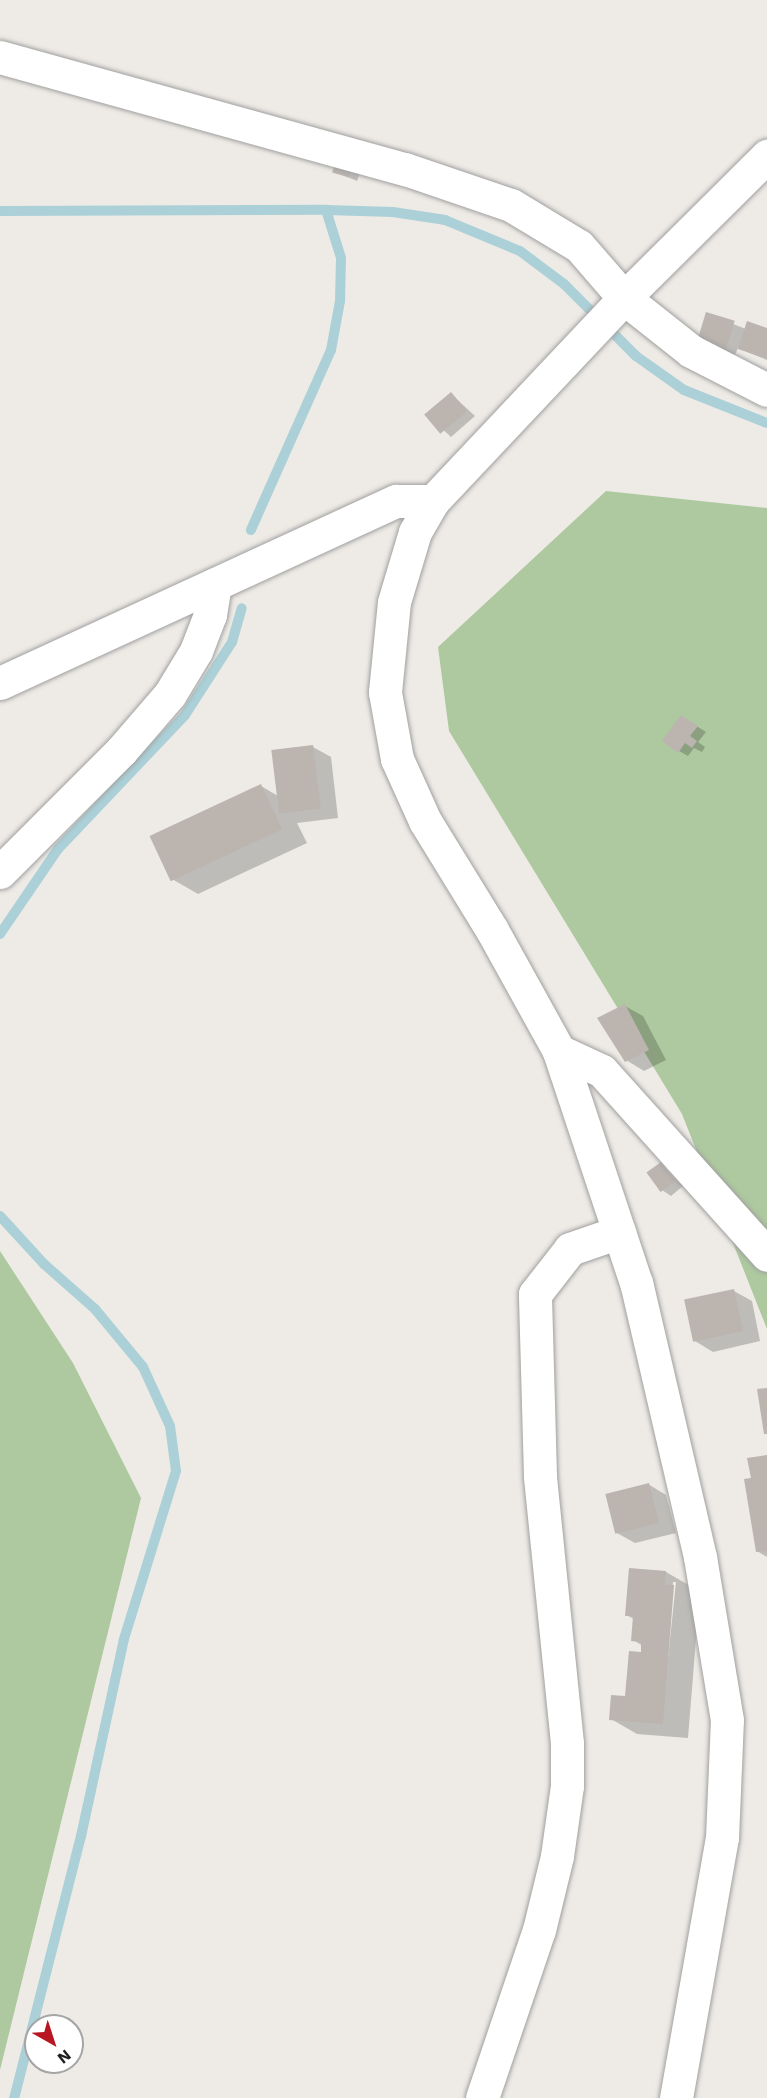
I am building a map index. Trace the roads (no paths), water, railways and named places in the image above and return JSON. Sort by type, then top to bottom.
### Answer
[{"type":"street","points":[[0,57],[405,169],[512,205],[579,246],[609,314],[767,390]]},
{"type":"street","points":[[676,2098],[723,1838],[727,1720],[700,1557],[636,1283],[559,1051],[492,930],[425,821],[397,759],[385,693],[388,642],[394,602],[415,532],[433,501],[609,314],[767,156]]},
{"type":"street","points":[[0,683],[396,501],[433,501]]},
{"type":"street","points":[[0,872],[121,752],[170,694],[196,651],[210,615],[215,584]]},
{"type":"street","points":[[559,1051],[578,1057],[609,1078],[767,1256]]},
{"type":"street","points":[[482,2098],[540,1930],[557,1856],[567,1785],[567,1743],[540,1476],[535,1294],[570,1249],[619,1232]]},
{"type":"waterway","points":[[326,210],[393,212],[445,220],[520,251],[564,284],[636,356],[684,390],[767,423]]},
{"type":"waterway","points":[[0,211],[326,210],[341,258],[340,301],[331,350],[251,530]]},
{"type":"waterway","points":[[0,934],[58,849],[185,715],[232,642],[242,608]]},
{"type":"waterway","points":[[0,1216],[44,1264],[95,1309],[143,1367],[170,1426],[176,1471],[124,1639],[81,1836],[14,2098]]}]
